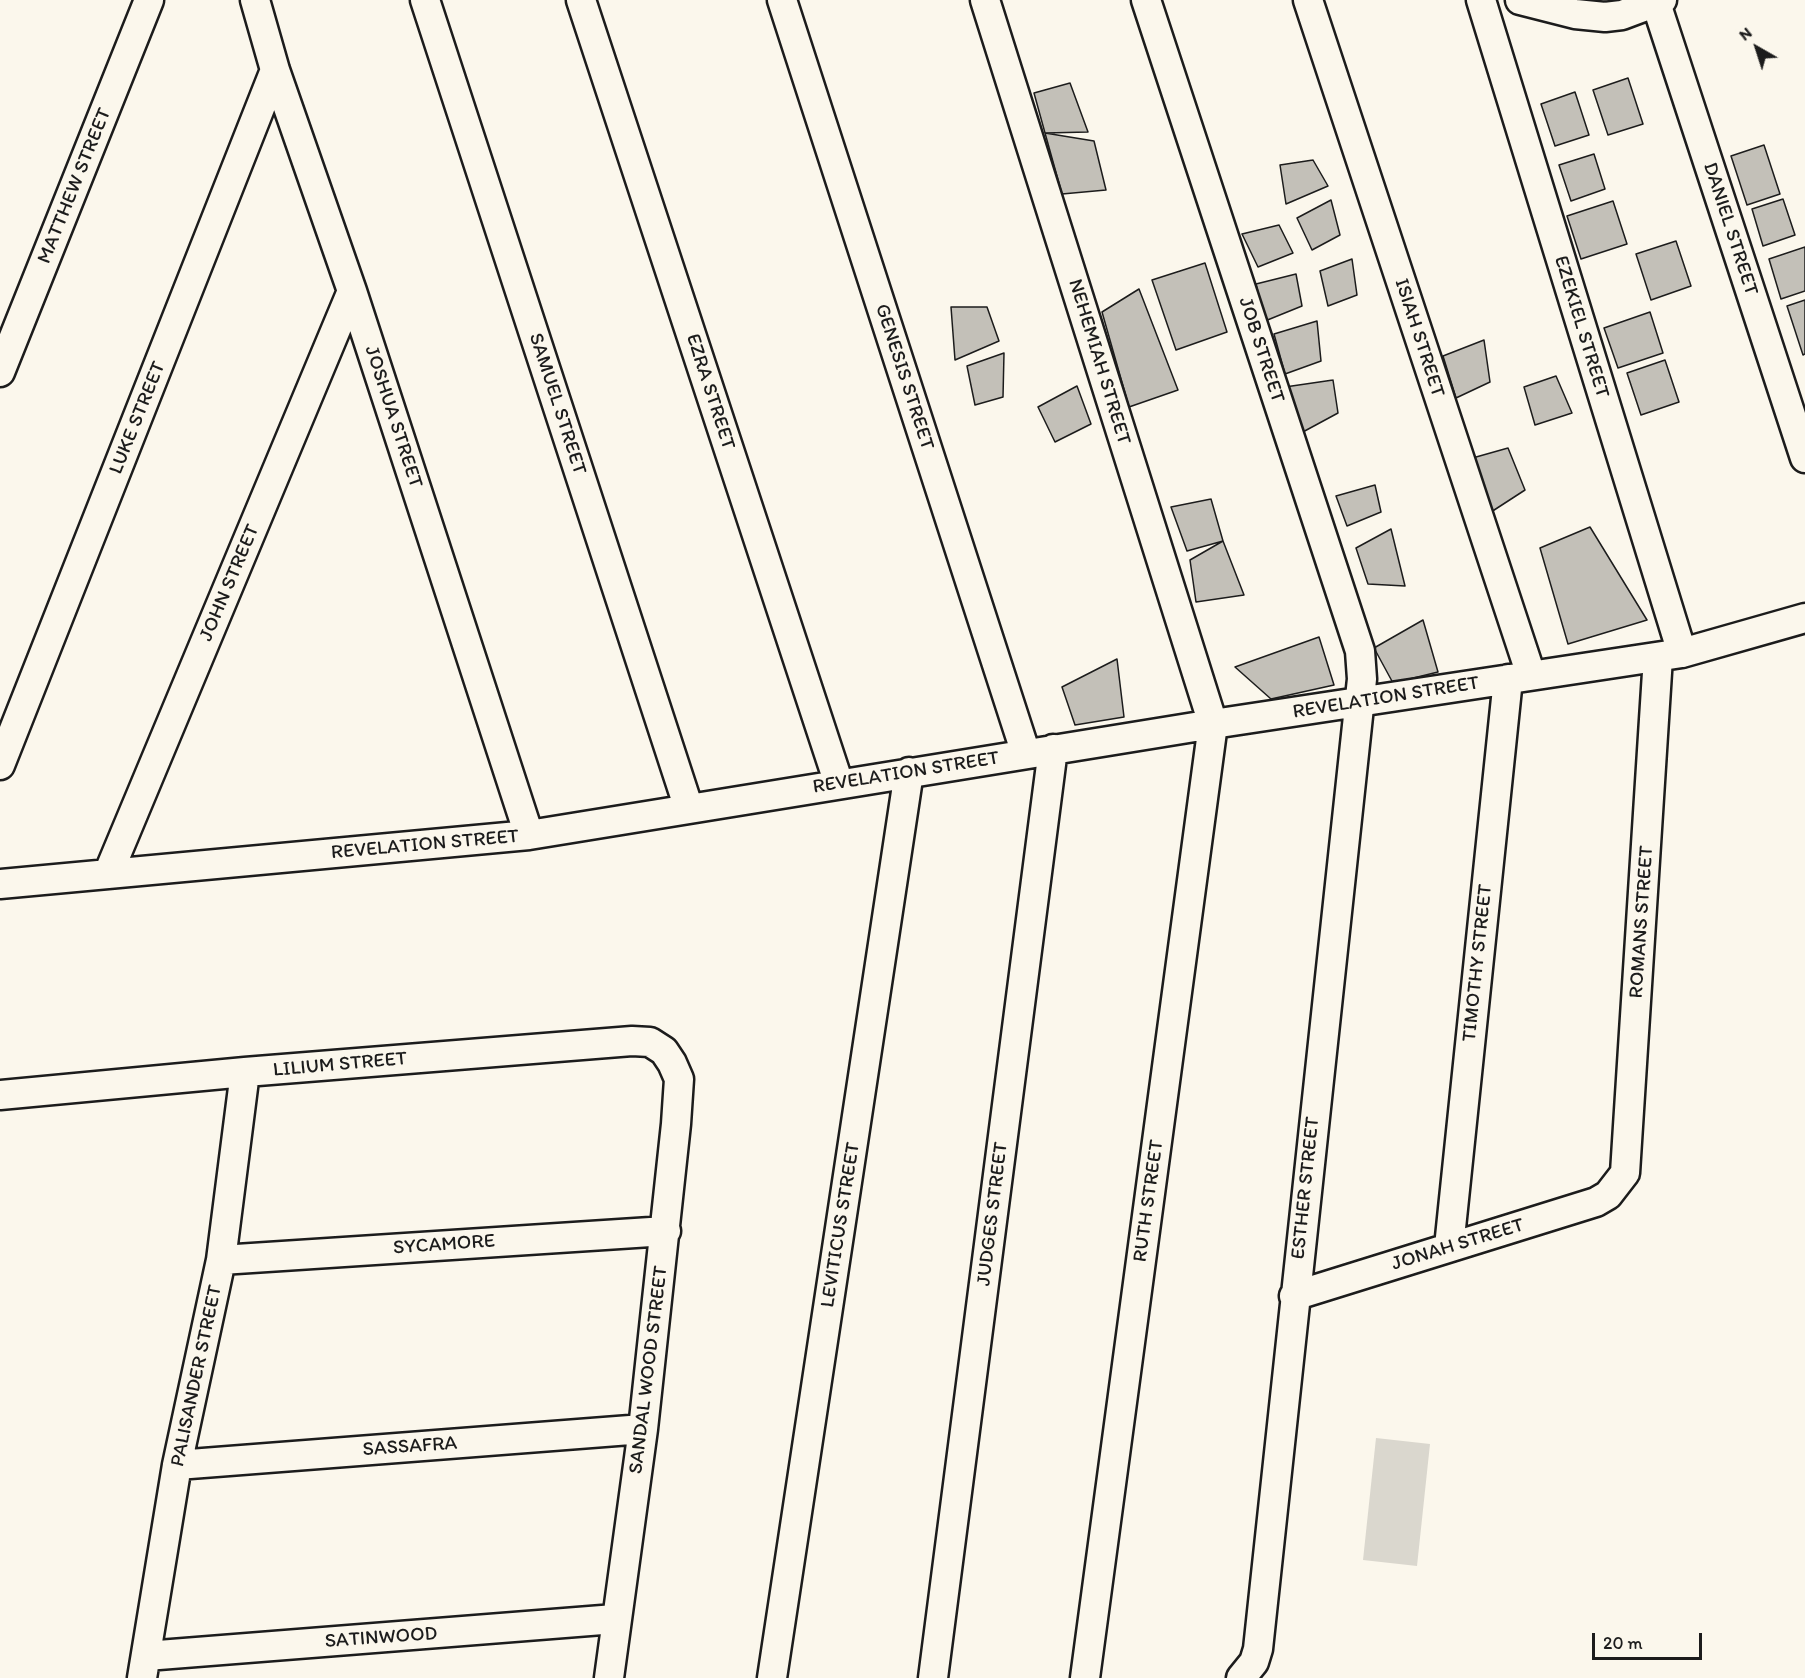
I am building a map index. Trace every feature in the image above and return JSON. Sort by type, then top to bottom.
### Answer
[{"type":"street","name":"MATTHEW STREET","points":[[0,372],[150,0]]},
{"type":"street","name":"JOSHUA STREET","points":[[255,0],[275,70],[352,291],[529,835]]},
{"type":"street","name":"SAMUEL STREET","points":[[424,0],[689,809]]},
{"type":"street","name":"EZRA STREET","points":[[581,0],[839,784]]},
{"type":"street","name":"GENESIS STREET","points":[[782,0],[1039,752]]},
{"type":"street","name":"NEHEMIAH STREET","points":[[985,0],[1213,724]]},
{"type":"street","name":"JOB STREET","points":[[1146,0],[1360,651],[1362,679],[1359,702]]},
{"type":"street","name":"ISIAH STREET","points":[[1308,0],[1519,677]]},
{"type":"street","name":"EZEKIEL STREET","points":[[1481,0],[1670,655]]},
{"type":"street","points":[[1520,0],[1575,14],[1605,17],[1622,15],[1658,1]]},
{"type":"street","name":"DANIEL STREET","points":[[1658,1],[1805,458]]},
{"type":"street","name":"LUKE STREET","points":[[0,765],[275,70]]},
{"type":"street","name":"JOHN STREET","points":[[108,874],[352,291]]},
{"type":"street","name":"REVELATION STREET","points":[[0,884],[529,835],[1213,724],[1670,655],[1805,618]]},
{"type":"street","name":"ROMANS STREET","points":[[1618,1185],[1625,1173],[1627,1160],[1670,655]]},
{"type":"street","name":"TIMOTHY STREET","points":[[1449,1247],[1519,677]]},
{"type":"street","name":"ESTHER STREET","points":[[1244,1675],[1254,1662],[1258,1648],[1359,702]]},
{"type":"street","name":"RUTH STREET","points":[[1086,1678],[1213,724]]},
{"type":"street","name":"JUDGES STREET","points":[[933,1678],[1039,752]]},
{"type":"street","name":"LEVITICUS STREET","points":[[772,1678],[909,772]]},
{"type":"street","name":"LILIUM STREET","points":[[0,1095],[245,1072],[632,1041],[650,1042],[664,1051],[672,1063]]},
{"type":"street","name":"SANDAL WOOD STREET","points":[[609,1678],[615,1620],[643,1429],[666,1231],[679,1080],[672,1063]]},
{"type":"street","name":"PALISANDER STREET","points":[[144,1667],[177,1465],[221,1260],[245,1072]]},
{"type":"street","name":"JONAH STREET","points":[[1294,1296],[1596,1202],[1618,1185]]},
{"type":"street","name":"SYCAMORE","points":[[221,1260],[666,1231]]},
{"type":"street","name":"SASSAFRA","points":[[177,1465],[643,1429]]},
{"type":"street","name":"SATINWOOD","points":[[144,1667],[615,1620]]},
{"type":"shaded area","points":[[1376,1438],[1430,1444],[1417,1566],[1363,1560]]},
{"type":"building","points":[[1628,78],[1643,124],[1608,135],[1593,90]]},
{"type":"building","points":[[1070,83],[1088,132],[1045,133],[1034,93]]},
{"type":"building","points":[[1575,92],[1589,135],[1555,146],[1541,104]]},
{"type":"building","points":[[1045,133],[1094,141],[1106,190],[1062,194]]},
{"type":"building","points":[[1764,145],[1780,194],[1747,205],[1731,156]]},
{"type":"building","points":[[1594,154],[1605,189],[1571,201],[1559,165]]},
{"type":"building","points":[[1313,160],[1328,186],[1286,204],[1280,165]]},
{"type":"building","points":[[1783,199],[1795,235],[1763,246],[1752,209]]},
{"type":"building","points":[[1331,200],[1340,235],[1312,250],[1297,218]]},
{"type":"building","points":[[1613,201],[1627,244],[1581,259],[1567,216]]},
{"type":"building","points":[[1279,225],[1293,253],[1258,267],[1242,234]]},
{"type":"building","points":[[1676,241],[1691,286],[1651,300],[1636,254]]},
{"type":"building","points":[[1805,247],[1805,291],[1781,299],[1769,259]]},
{"type":"building","points":[[1352,259],[1357,295],[1328,306],[1320,271]]},
{"type":"building","points":[[1205,263],[1227,332],[1176,350],[1152,280]]},
{"type":"building","points":[[1296,274],[1302,306],[1265,321],[1256,284]]},
{"type":"building","points":[[1139,289],[1178,390],[1129,407],[1102,312]]},
{"type":"building","points":[[1805,300],[1805,354],[1803,355],[1787,306]]},
{"type":"building","points":[[951,307],[987,307],[999,341],[955,360]]},
{"type":"building","points":[[1650,312],[1663,353],[1618,368],[1604,328]]},
{"type":"building","points":[[1317,321],[1321,361],[1285,374],[1274,334]]},
{"type":"building","points":[[1484,340],[1490,382],[1456,398],[1443,356]]},
{"type":"building","points":[[1004,353],[1003,397],[975,405],[967,366]]},
{"type":"building","points":[[1665,360],[1679,402],[1641,415],[1627,373]]},
{"type":"building","points":[[1556,376],[1572,413],[1535,425],[1524,387]]},
{"type":"building","points":[[1333,380],[1338,413],[1301,433],[1285,387]]},
{"type":"building","points":[[1077,386],[1091,424],[1055,442],[1038,407]]},
{"type":"building","points":[[1508,448],[1525,490],[1488,514],[1469,459]]},
{"type":"building","points":[[1375,485],[1381,512],[1347,526],[1336,496]]},
{"type":"building","points":[[1211,499],[1223,541],[1187,551],[1171,507]]},
{"type":"building","points":[[1590,527],[1647,620],[1568,644],[1540,548]]},
{"type":"building","points":[[1391,529],[1405,586],[1368,584],[1356,548]]},
{"type":"building","points":[[1223,541],[1244,595],[1196,602],[1190,560]]},
{"type":"building","points":[[1423,620],[1438,672],[1393,683],[1374,648]]},
{"type":"building","points":[[1319,637],[1334,685],[1271,699],[1235,667]]},
{"type":"building","points":[[1117,659],[1124,717],[1075,725],[1062,687]]}]
